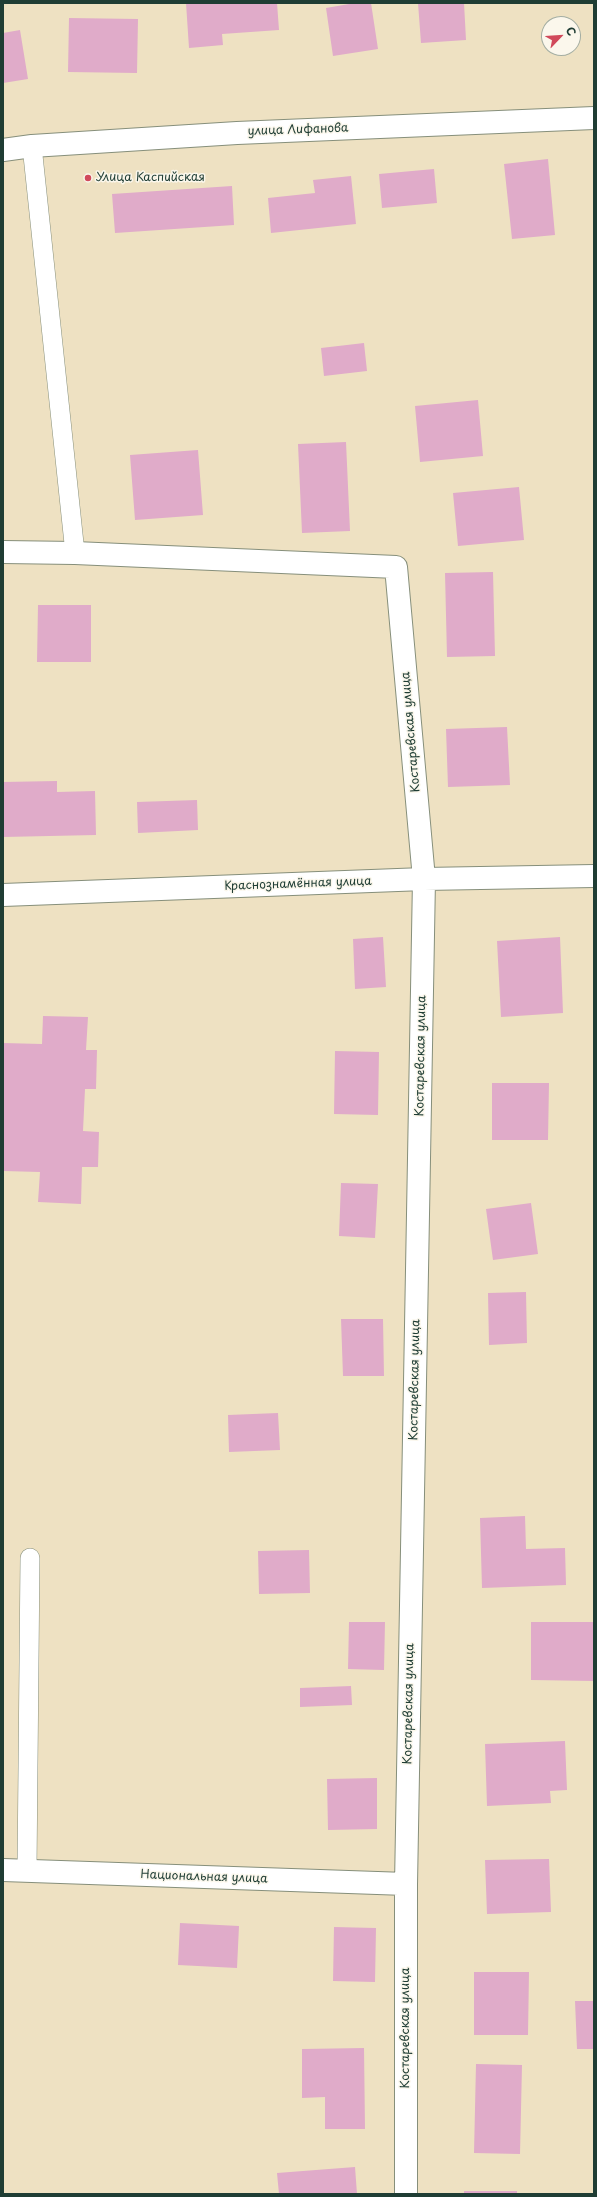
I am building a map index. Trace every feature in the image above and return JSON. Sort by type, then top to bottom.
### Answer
[{"type":"street","name":"улица Лифанова","points":[[3,150],[32,146],[237,133],[594,118]]},
{"type":"street","points":[[3,552],[75,553]]},
{"type":"street","name":"Костаревская улица","points":[[75,553],[396,567],[424,879],[406,1884],[406,2194]]},
{"type":"street","name":"Краснознамённая улица","points":[[3,895],[424,879],[594,876]]},
{"type":"street","name":"Национальная улица","points":[[3,1870],[406,1884]]},
{"type":"lane","points":[[32,146],[75,553]]},
{"type":"lane","points":[[27,1870],[30,1558]]},
{"type":"building","points":[[186,3],[277,3],[279,30],[222,34],[223,45],[189,48]]},
{"type":"building","points":[[355,3],[371,3],[378,49],[333,56],[326,8]]},
{"type":"building","points":[[418,3],[464,3],[466,40],[421,43]]},
{"type":"building","points":[[69,18],[138,19],[137,73],[68,72]]},
{"type":"building","points":[[20,30],[28,79],[3,83],[3,33]]},
{"type":"building","points":[[548,159],[555,235],[512,239],[504,164]]},
{"type":"building","points":[[434,169],[437,203],[382,208],[379,174]]},
{"type":"building","points":[[351,176],[356,224],[271,233],[268,198],[315,193],[313,180]]},
{"type":"building","points":[[232,186],[234,225],[115,233],[112,194]]},
{"type":"building","points":[[364,343],[367,371],[324,376],[321,348]]},
{"type":"building","points":[[478,400],[483,456],[420,462],[415,406]]},
{"type":"building","points":[[346,442],[350,531],[302,533],[298,444]]},
{"type":"building","points":[[198,450],[203,515],[135,520],[130,455]]},
{"type":"building","points":[[519,487],[524,540],[458,546],[453,493]]},
{"type":"building","points":[[493,572],[495,656],[447,657],[445,573]]},
{"type":"building","points":[[38,605],[91,605],[91,662],[37,662]]},
{"type":"building","points":[[507,727],[510,785],[448,787],[446,729]]},
{"type":"building","points":[[57,781],[57,792],[95,791],[96,835],[3,837],[3,782]]},
{"type":"building","points":[[197,800],[198,830],[138,833],[137,802]]},
{"type":"building","points":[[383,937],[386,987],[355,989],[353,939]]},
{"type":"building","points":[[560,937],[563,1013],[501,1017],[497,941]]},
{"type":"building","points":[[43,1016],[88,1017],[86,1050],[97,1050],[96,1089],[85,1089],[83,1131],[99,1132],[98,1167],[82,1167],[81,1204],[38,1202],[40,1172],[3,1171],[3,1043],[42,1044]]},
{"type":"building","points":[[335,1051],[379,1052],[378,1115],[334,1114]]},
{"type":"building","points":[[492,1083],[549,1083],[548,1140],[492,1140]]},
{"type":"building","points":[[341,1183],[378,1184],[375,1238],[339,1236]]},
{"type":"building","points":[[531,1203],[538,1254],[493,1260],[486,1209]]},
{"type":"building","points":[[526,1292],[527,1343],[489,1345],[488,1293]]},
{"type":"building","points":[[341,1319],[383,1319],[384,1376],[343,1376]]},
{"type":"building","points":[[278,1413],[280,1450],[229,1452],[228,1415]]},
{"type":"building","points":[[525,1516],[526,1549],[565,1548],[566,1585],[482,1588],[480,1518]]},
{"type":"building","points":[[309,1550],[310,1593],[259,1594],[258,1551]]},
{"type":"building","points":[[349,1622],[385,1622],[384,1670],[348,1669]]},
{"type":"building","points":[[531,1622],[594,1622],[594,1681],[531,1680]]},
{"type":"building","points":[[351,1686],[352,1705],[300,1707],[300,1688]]},
{"type":"building","points":[[565,1741],[567,1790],[550,1791],[551,1803],[487,1806],[485,1744]]},
{"type":"building","points":[[377,1778],[377,1829],[328,1830],[327,1779]]},
{"type":"building","points":[[549,1859],[551,1912],[487,1914],[485,1860]]},
{"type":"building","points":[[180,1923],[239,1926],[237,1968],[178,1965]]},
{"type":"building","points":[[334,1927],[376,1928],[375,1982],[333,1981]]},
{"type":"building","points":[[474,1972],[529,1972],[528,2035],[474,2035]]},
{"type":"building","points":[[575,2001],[594,2001],[594,2049],[577,2049]]},
{"type":"building","points":[[364,2048],[365,2129],[325,2129],[325,2097],[302,2098],[302,2049]]},
{"type":"building","points":[[476,2064],[522,2065],[520,2154],[474,2153]]},
{"type":"building","points":[[355,2167],[357,2194],[279,2194],[277,2173]]},
{"type":"building","points":[[464,2191],[517,2191],[517,2194],[464,2194]]},
{"type":"place","name":"Улица Каспийская","points":[[88,178]]}]
